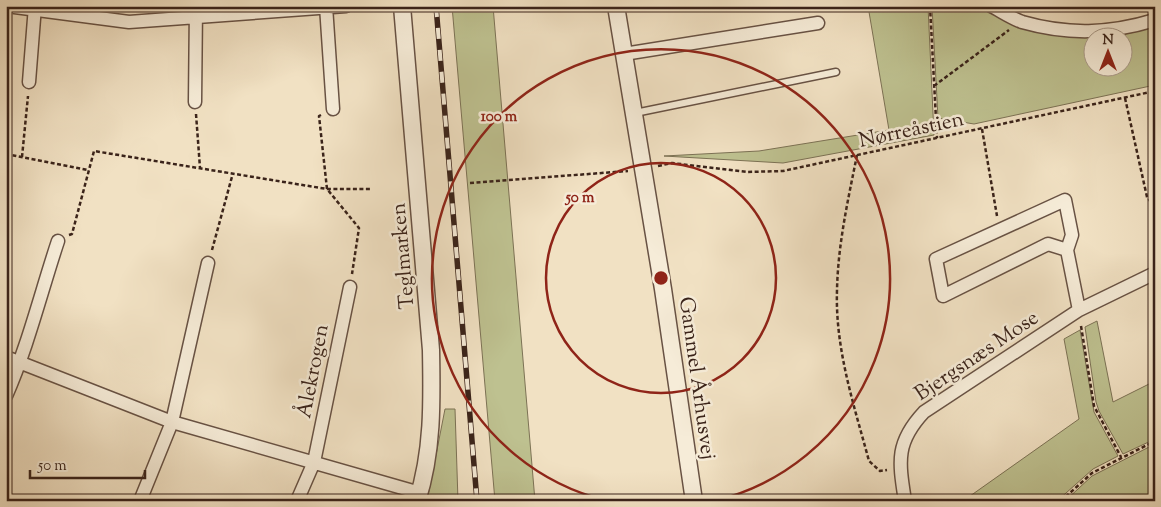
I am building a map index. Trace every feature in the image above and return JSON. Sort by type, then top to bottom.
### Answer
[{"type":"street","points":[[7,6],[35,8],[129,22],[197,12],[346,6]]},
{"type":"street","name":"Teglmarken","points":[[402,6],[431,350],[432,401],[429,449],[419,497]]},
{"type":"street","name":"Gammel Århusvej","points":[[616,6],[663,289],[694,501]]},
{"type":"street","points":[[991,6],[1020,21],[1060,30],[1098,32],[1131,27],[1155,20]]},
{"type":"street","points":[[326,7],[333,109]]},
{"type":"street","points":[[30,82],[35,8]]},
{"type":"street","points":[[195,102],[197,12]]},
{"type":"street","points":[[624,54],[818,23]]},
{"type":"street","points":[[1067,250],[1048,244],[943,296],[936,259],[1065,200],[1072,235],[1067,250],[1079,310]]},
{"type":"street","points":[[6,396],[21,362],[40,294],[58,241]]},
{"type":"street","points":[[140,501],[172,422],[208,263]]},
{"type":"street","name":"Bjergsnæs Mose","points":[[905,501],[900,468],[902,445],[911,426],[924,412],[1079,310],[1155,273]]},
{"type":"street","name":"Ålekrogen","points":[[297,501],[314,462],[350,287]]},
{"type":"street","points":[[6,357],[172,422],[314,462],[419,497]]},
{"type":"lane","points":[[634,113],[836,72]]},
{"type":"path","points":[[930,6],[937,138]]},
{"type":"path","points":[[934,86],[1020,21]]},
{"type":"path","points":[[22,157],[30,82]]},
{"type":"path","name":"Nørreåstien","points":[[672,164],[747,172],[783,171],[1155,92]]},
{"type":"path","points":[[1125,98],[1147,197],[1155,208]]},
{"type":"path","points":[[195,102],[200,168]]},
{"type":"path","points":[[333,109],[319,116],[327,189],[359,228],[350,287]]},
{"type":"path","points":[[982,129],[1000,230]]},
{"type":"path","points":[[58,241],[72,234],[94,151],[327,189],[370,189]]},
{"type":"path","points":[[6,154],[88,170]]},
{"type":"path","points":[[857,155],[841,235],[836,291],[845,372],[869,461],[880,471],[900,468]]},
{"type":"path","points":[[470,183],[620,173]]},
{"type":"path","points":[[208,263],[232,174]]},
{"type":"path","points":[[1073,330],[1081,325],[1094,406],[1121,456]]},
{"type":"path","points":[[1061,501],[1092,473],[1121,456],[1155,441]]},
{"type":"green space","points":[[452,6],[493,6],[535,501],[495,501]]},
{"type":"green space","points":[[868,6],[928,6],[934,135],[783,163],[664,156],[759,151],[889,130]]},
{"type":"green space","points":[[932,6],[980,6],[1007,22],[1060,36],[1061,32],[1084,37],[1084,78],[1134,78],[1134,32],[1155,26],[1155,85],[974,124],[938,118]]},
{"type":"green space","points":[[1097,321],[1113,402],[1155,381],[1155,439],[1123,454],[1096,402],[1085,327]]},
{"type":"green space","points":[[1080,330],[1094,412],[1118,456],[1093,469],[1057,501],[963,501],[1079,419],[1064,339]]},
{"type":"green space","points":[[445,409],[455,409],[458,501],[427,501]]},
{"type":"green space","points":[[1155,444],[1155,501],[1065,501],[1092,476]]},
{"type":"railway","points":[[436,6],[477,501]]}]
